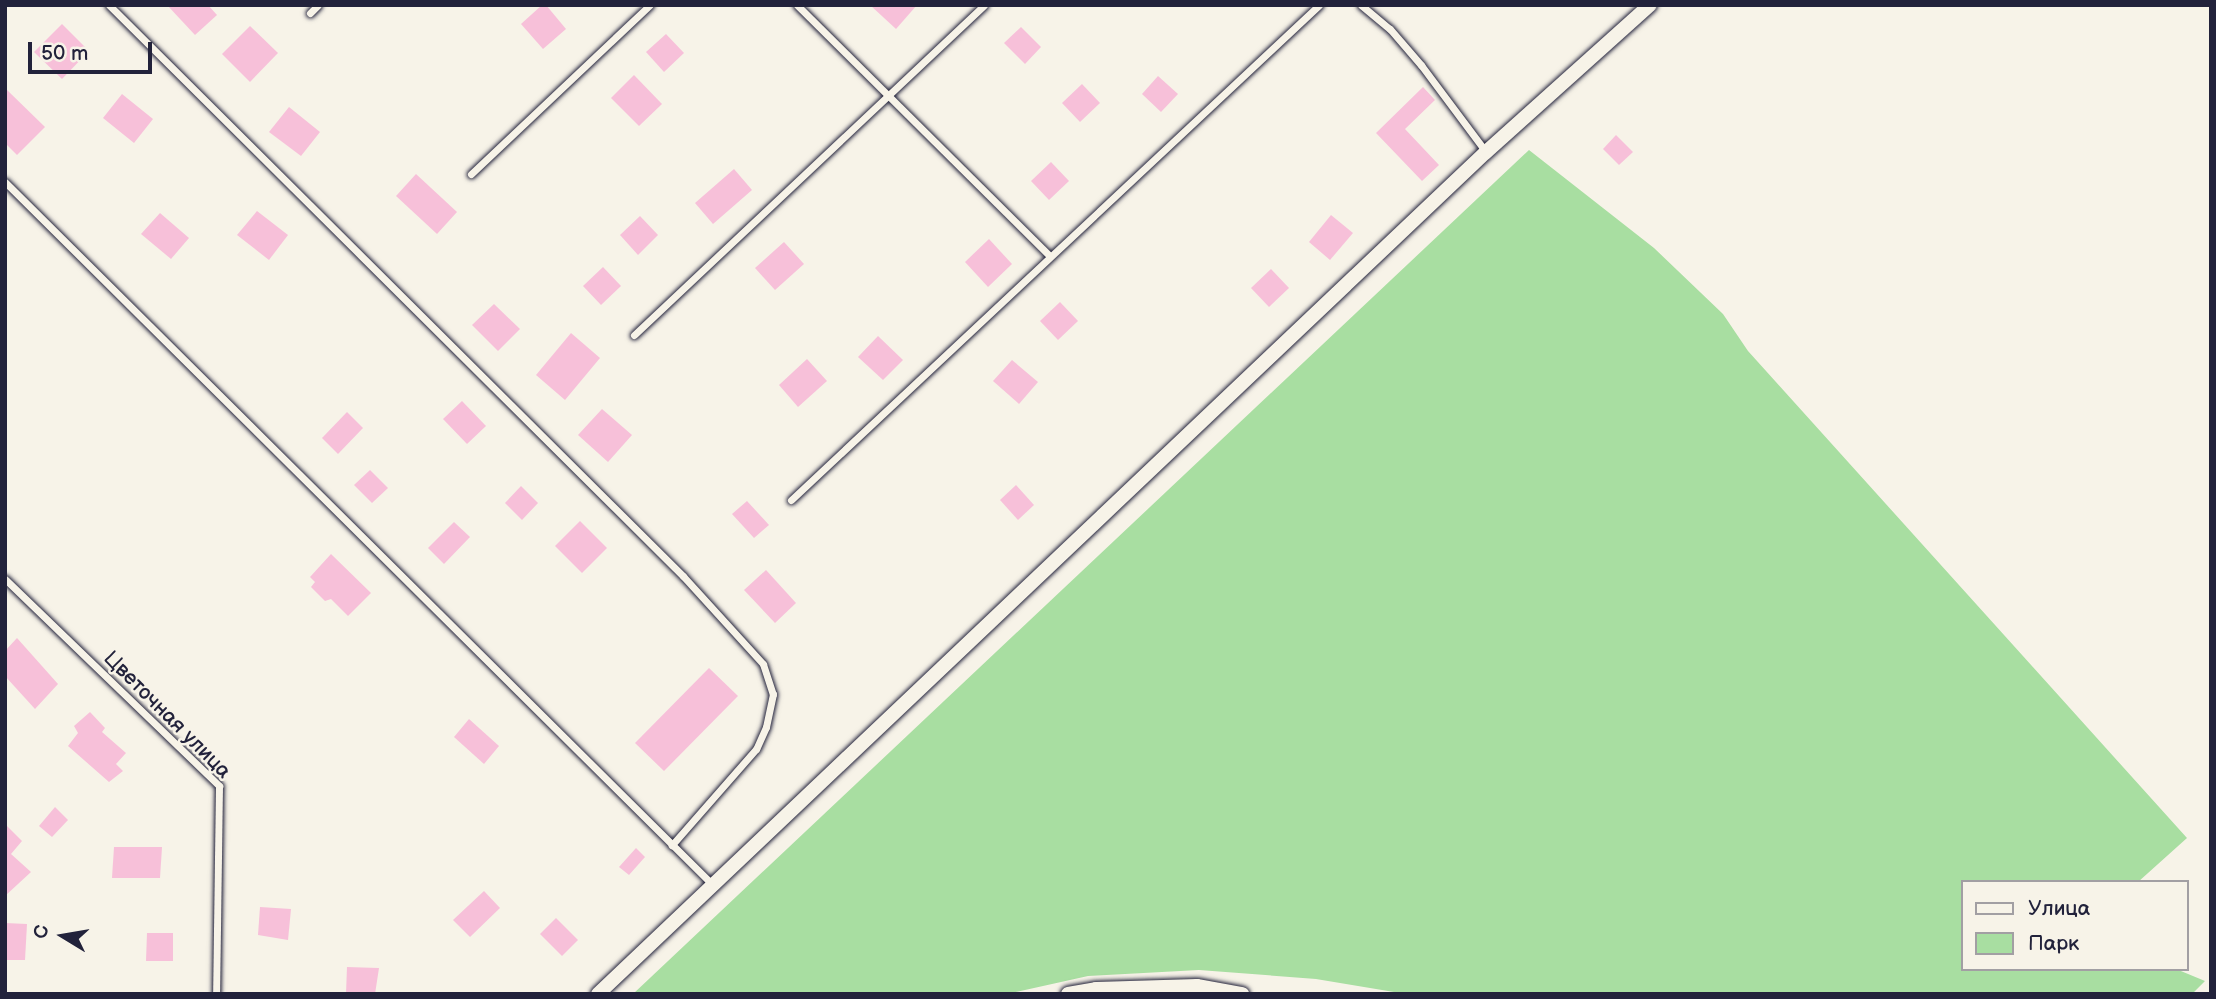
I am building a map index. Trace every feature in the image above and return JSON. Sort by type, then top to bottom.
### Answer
[{"type":"street","points":[[598,994],[1486,152],[1650,5]]},
{"type":"street","points":[[1068,994],[1096,989],[1184,986],[1242,994]]},
{"type":"lane","points":[[109,5],[684,576],[763,664],[773,694],[766,727],[756,749],[672,845]]},
{"type":"lane","points":[[310,13],[318,5]]},
{"type":"lane","points":[[471,174],[650,5]]},
{"type":"lane","points":[[797,5],[1049,256]]},
{"type":"lane","points":[[634,335],[984,5]]},
{"type":"lane","points":[[791,500],[1319,5]]},
{"type":"lane","points":[[1361,5],[1390,29],[1421,65],[1486,152]]},
{"type":"lane","points":[[5,182],[713,886]]},
{"type":"lane","name":"Цветочная улица","points":[[5,579],[219,786],[216,994]]},
{"type":"green space","points":[[1529,150],[1654,248],[1723,314],[1748,351],[2187,838],[2140,880],[1960,880],[1960,971],[2181,971],[2205,981],[2192,994],[1406,994],[1316,979],[1199,970],[1088,976],[1007,994],[633,994]]},
{"type":"building","points":[[167,5],[208,5],[217,15],[195,35]]},
{"type":"building","points":[[542,5],[546,5],[566,29],[543,49],[521,24]]},
{"type":"building","points":[[870,5],[917,5],[896,29]]},
{"type":"building","points":[[62,24],[89,51],[62,79],[34,52]]},
{"type":"building","points":[[250,26],[278,53],[250,82],[222,54]]},
{"type":"building","points":[[1021,27],[1041,47],[1025,64],[1004,43]]},
{"type":"building","points":[[666,34],[684,53],[664,72],[646,52]]},
{"type":"building","points":[[634,75],[662,104],[639,126],[611,98]]},
{"type":"building","points":[[1158,76],[1178,94],[1161,112],[1142,94]]},
{"type":"building","points":[[1082,84],[1100,103],[1080,122],[1062,103]]},
{"type":"building","points":[[1423,87],[1435,100],[1405,129],[1439,165],[1422,181],[1376,133]]},
{"type":"building","points":[[5,88],[45,127],[17,155],[5,143]]},
{"type":"building","points":[[122,94],[153,119],[134,143],[103,118]]},
{"type":"building","points":[[289,107],[320,132],[301,156],[269,132]]},
{"type":"building","points":[[1616,135],[1633,152],[1619,165],[1603,149]]},
{"type":"building","points":[[1051,162],[1069,181],[1049,200],[1031,181]]},
{"type":"building","points":[[734,169],[752,190],[713,224],[695,203]]},
{"type":"building","points":[[416,174],[457,212],[437,234],[396,196]]},
{"type":"building","points":[[257,211],[288,235],[269,260],[237,235]]},
{"type":"building","points":[[160,213],[189,238],[171,259],[141,234]]},
{"type":"building","points":[[1331,215],[1353,233],[1330,260],[1309,242]]},
{"type":"building","points":[[640,216],[658,235],[638,255],[620,235]]},
{"type":"building","points":[[989,239],[1012,264],[988,287],[965,262]]},
{"type":"building","points":[[784,242],[804,264],[775,290],[755,268]]},
{"type":"building","points":[[603,267],[621,286],[601,305],[583,286]]},
{"type":"building","points":[[1271,269],[1289,288],[1269,307],[1251,288]]},
{"type":"building","points":[[1060,302],[1078,321],[1058,340],[1040,321]]},
{"type":"building","points":[[494,304],[520,329],[498,351],[472,325]]},
{"type":"building","points":[[571,333],[600,358],[565,400],[536,375]]},
{"type":"building","points":[[878,336],[903,360],[883,380],[858,357]]},
{"type":"building","points":[[807,359],[827,381],[798,407],[779,385]]},
{"type":"building","points":[[1012,360],[1038,382],[1019,404],[993,381]]},
{"type":"building","points":[[462,401],[486,426],[467,444],[443,419]]},
{"type":"building","points":[[602,409],[632,435],[608,462],[578,435]]},
{"type":"building","points":[[347,412],[363,428],[338,454],[322,438]]},
{"type":"building","points":[[370,470],[388,488],[372,503],[354,485]]},
{"type":"building","points":[[1016,485],[1034,505],[1018,520],[1000,500]]},
{"type":"building","points":[[521,486],[538,503],[522,520],[505,503]]},
{"type":"building","points":[[747,501],[769,525],[754,538],[732,514]]},
{"type":"building","points":[[580,521],[607,548],[582,573],[555,546]]},
{"type":"building","points":[[454,522],[470,537],[444,564],[428,548]]},
{"type":"building","points":[[331,554],[371,593],[348,616],[331,599],[325,601],[311,587],[315,582],[310,577]]},
{"type":"building","points":[[766,570],[796,603],[775,623],[744,590]]},
{"type":"building","points":[[17,638],[58,684],[35,709],[5,676],[5,651]]},
{"type":"building","points":[[709,668],[738,696],[664,771],[635,743]]},
{"type":"building","points":[[90,712],[105,728],[102,732],[126,753],[116,764],[123,771],[109,782],[68,746],[78,733],[74,726]]},
{"type":"building","points":[[469,719],[499,746],[484,764],[454,737]]},
{"type":"building","points":[[55,807],[68,820],[52,837],[39,826]]},
{"type":"building","points":[[5,824],[22,841],[11,854],[31,872],[5,896]]},
{"type":"building","points":[[114,847],[162,847],[160,878],[112,878]]},
{"type":"building","points":[[636,848],[645,857],[629,875],[619,867]]},
{"type":"building","points":[[484,891],[500,908],[470,937],[453,920]]},
{"type":"building","points":[[260,907],[291,909],[288,940],[258,935]]},
{"type":"building","points":[[556,918],[578,940],[562,956],[540,934]]},
{"type":"building","points":[[5,923],[27,924],[25,960],[5,960]]},
{"type":"building","points":[[147,933],[173,933],[173,961],[146,961]]},
{"type":"building","points":[[347,967],[379,968],[375,994],[346,994]]}]
